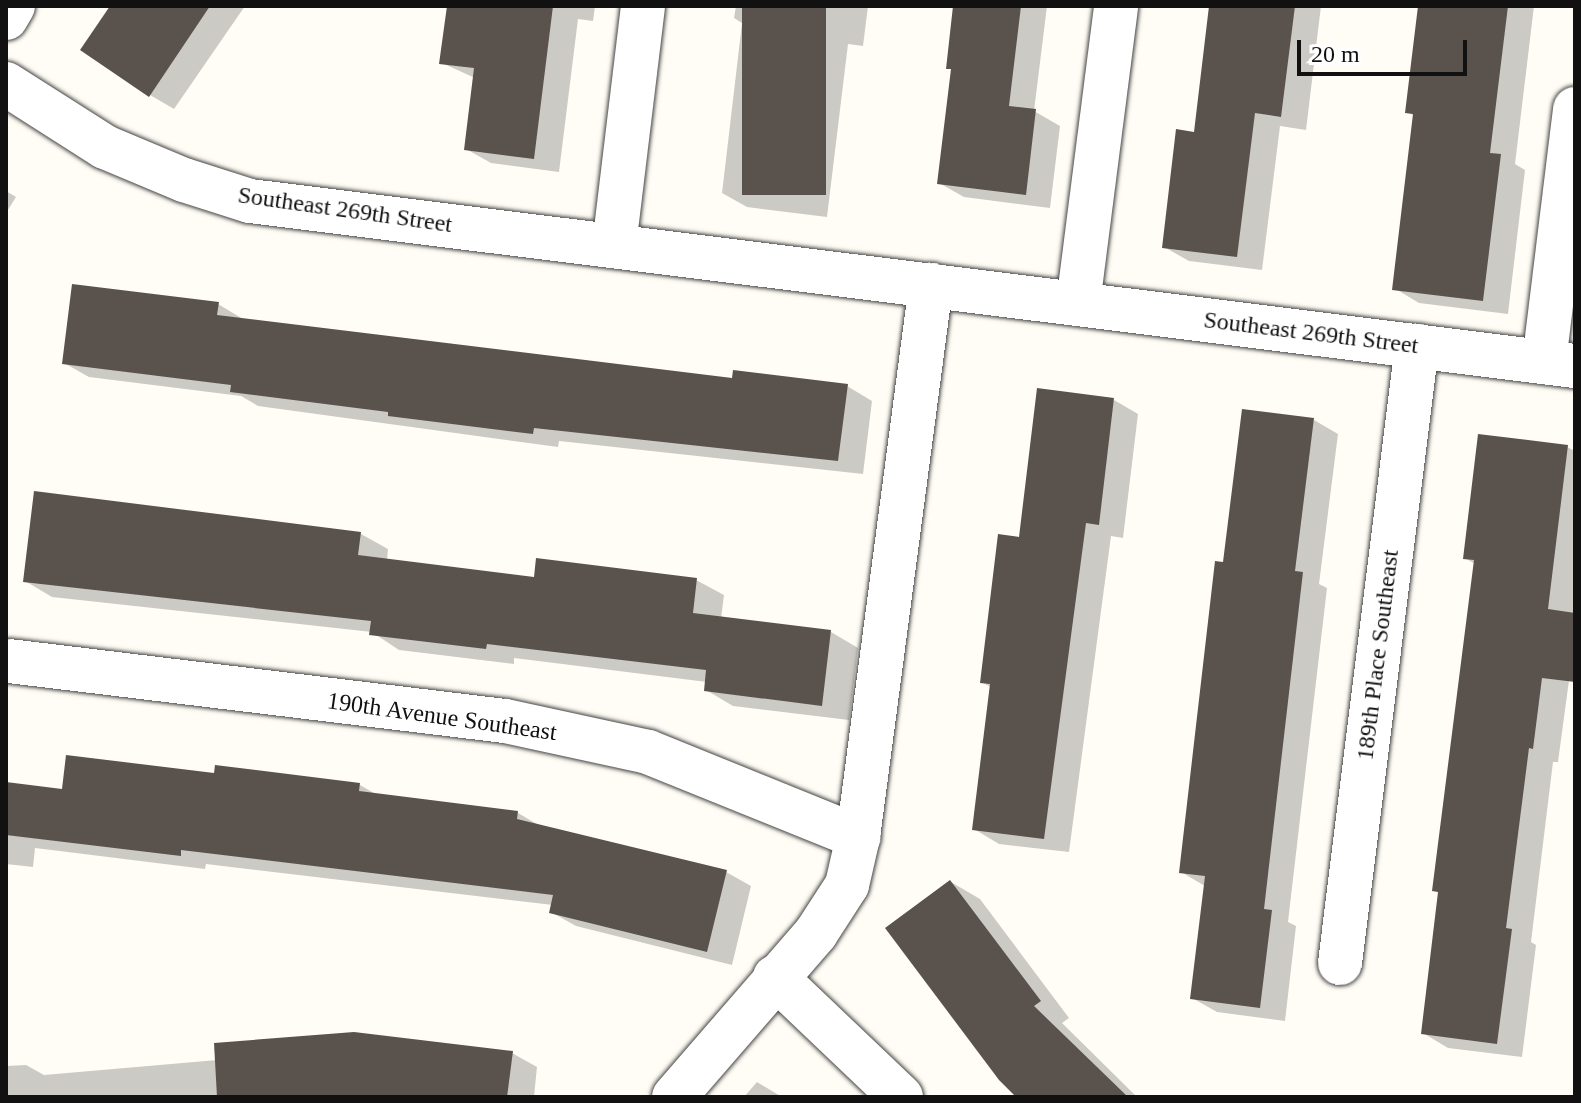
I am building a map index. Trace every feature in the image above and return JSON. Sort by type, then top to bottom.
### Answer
[{"type":"street","points":[[6,18],[13,6]]},
{"type":"street","points":[[614,246],[643,6]]},
{"type":"street","points":[[1078,304],[1116,6]]},
{"type":"street","name":"Southeast 269th Street","points":[[6,84],[105,147],[184,180],[250,201],[1559,364],[1575,109]]},
{"type":"street","points":[[674,1097],[816,933],[847,885],[858,837],[931,285]]},
{"type":"street","name":"189th Place Southeast","points":[[1340,963],[1417,346]]},
{"type":"street","name":"190th Avenue Southeast","points":[[9,661],[505,721],[648,752],[858,837]]},
{"type":"street","points":[[775,977],[901,1097]]},
{"type":"building","points":[[110,6],[210,6],[149,97],[80,50]]},
{"type":"building","points":[[447,6],[553,6],[534,159],[464,150],[474,68],[439,64]]},
{"type":"building","points":[[742,6],[826,6],[826,195],[742,195]]},
{"type":"building","points":[[953,6],[1021,6],[1009,106],[1036,109],[1026,195],[937,184],[951,69],[946,69]]},
{"type":"building","points":[[1209,6],[1295,6],[1281,117],[1255,113],[1237,257],[1162,248],[1176,129],[1194,132]]},
{"type":"building","points":[[1418,6],[1508,6],[1490,153],[1501,154],[1483,301],[1392,290],[1413,114],[1405,113]]},
{"type":"building","points":[[72,284],[219,302],[217,315],[732,378],[733,370],[848,384],[838,461],[534,428],[533,434],[388,416],[388,412],[230,392],[231,385],[62,364]]},
{"type":"building","points":[[1037,388],[1114,398],[1099,525],[1086,523],[1044,839],[972,830],[990,684],[980,683],[998,534],[1019,537]]},
{"type":"building","points":[[1242,409],[1314,418],[1295,571],[1303,572],[1264,909],[1272,910],[1260,1008],[1190,999],[1205,876],[1179,873],[1215,561],[1223,562]]},
{"type":"building","points":[[1478,434],[1568,445],[1548,609],[1575,613],[1575,682],[1542,678],[1533,749],[1529,748],[1506,928],[1512,929],[1497,1044],[1421,1034],[1438,892],[1432,891],[1474,560],[1463,559]]},
{"type":"building","points":[[34,491],[361,532],[358,555],[534,577],[536,558],[697,578],[693,613],[831,630],[822,706],[704,691],[706,670],[487,644],[486,649],[369,635],[371,621],[23,582]]},
{"type":"building","points":[[66,755],[214,773],[215,765],[360,783],[359,791],[518,811],[517,819],[727,870],[707,952],[549,913],[553,895],[181,850],[181,856],[6,835],[6,782],[62,789]]},
{"type":"building","points":[[950,880],[1041,1001],[1034,1006],[1128,1097],[1016,1097],[999,1080],[885,928]]},
{"type":"building","points":[[354,1032],[513,1051],[507,1097],[217,1097],[214,1043]]}]
